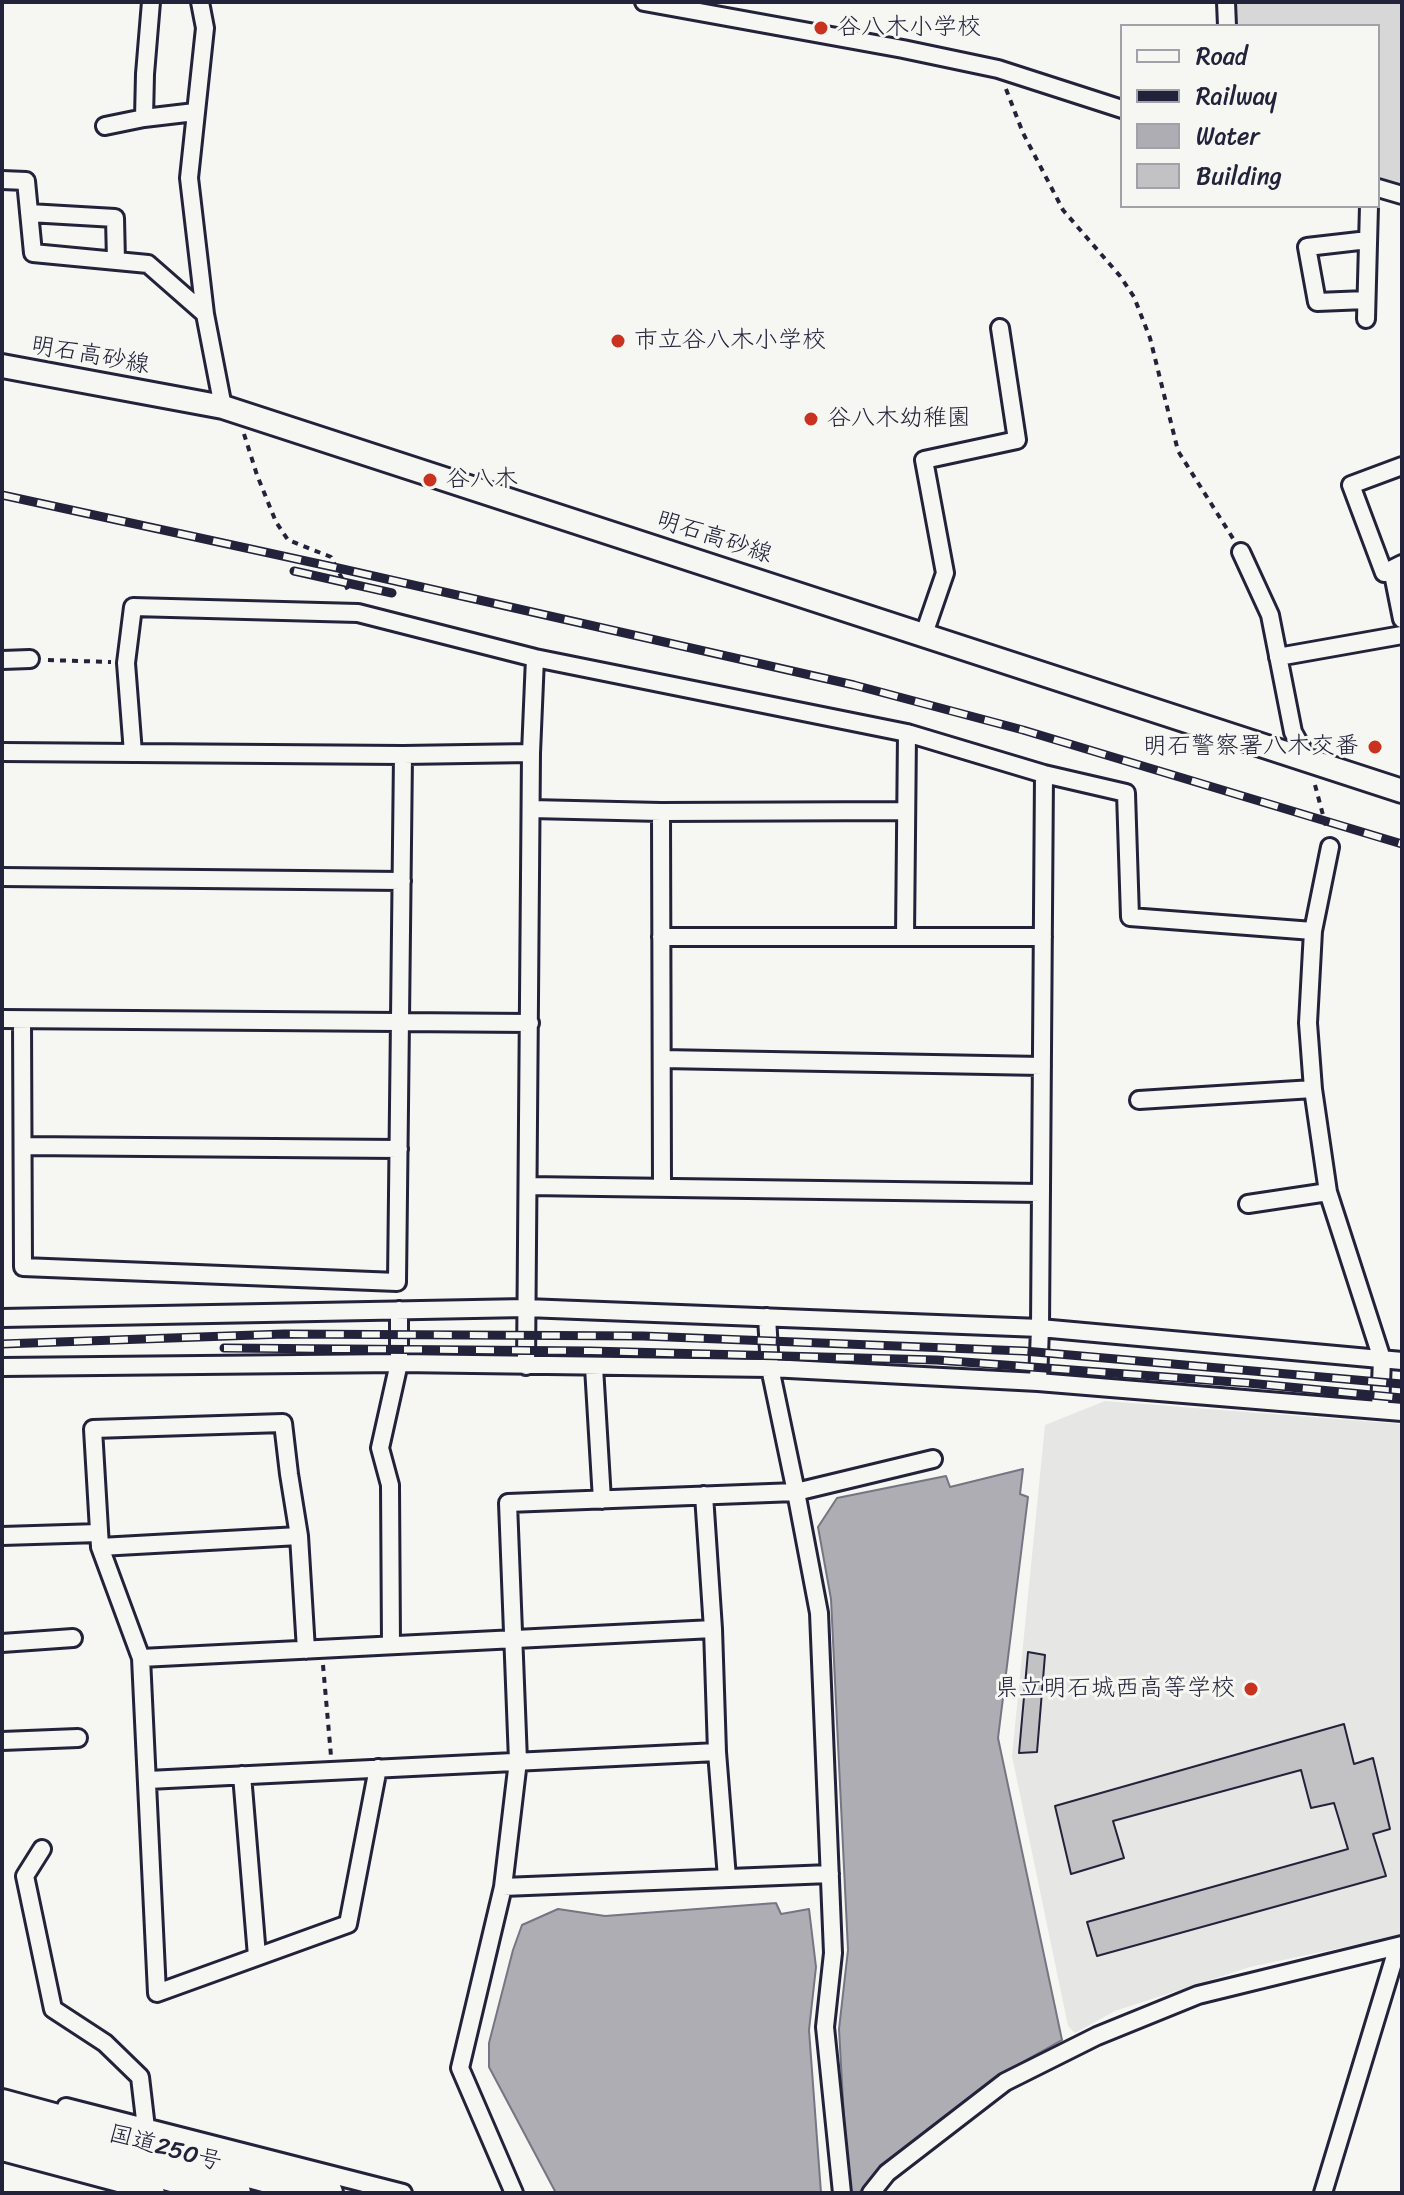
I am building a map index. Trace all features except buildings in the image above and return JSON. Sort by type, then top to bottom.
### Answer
[{"type":"highway","name":"国道250号","points":[[2,2105],[71,2136],[235,2193]]},
{"type":"highway","name":"国道250号","points":[[2,2130],[71,2136],[327,2193]]},
{"type":"main road","name":"明石高砂線","points":[[2,366],[223,407],[1402,791]]},
{"type":"street","points":[[144,118],[151,2]]},
{"type":"street","points":[[200,2],[205,28],[189,178],[205,314],[223,407]]},
{"type":"street","points":[[644,2],[998,69],[1120,108]]},
{"type":"street","points":[[1226,2],[1227,24]]},
{"type":"street","points":[[105,126],[195,112]]},
{"type":"street","points":[[2,180],[26,181],[33,253],[148,264],[205,314]]},
{"type":"street","points":[[1380,189],[1402,195]]},
{"type":"street","points":[[1366,319],[1369,208]]},
{"type":"street","points":[[29,213],[115,218],[116,261]]},
{"type":"street","points":[[1366,300],[1317,302],[1307,247],[1368,240]]},
{"type":"street","points":[[924,634],[945,573],[924,460],[1017,440],[1000,328]]},
{"type":"street","points":[[1402,466],[1351,485],[1384,573],[1397,567],[1402,619]]},
{"type":"street","points":[[1241,552],[1270,615],[1293,732],[1308,759]]},
{"type":"street","points":[[133,753],[126,663],[133,607],[358,613],[535,658],[907,733],[1044,774],[1126,793],[1130,917],[1313,931]]},
{"type":"street","points":[[1278,657],[1402,635]]},
{"type":"street","points":[[526,1366],[531,753],[535,658]]},
{"type":"street","points":[[2,660],[30,659]]},
{"type":"street","points":[[905,937],[907,733]]},
{"type":"street","points":[[2,752],[531,753]]},
{"type":"street","points":[[22,1020],[23,1267],[397,1282],[403,755]]},
{"type":"street","points":[[1038,1382],[1044,774]]},
{"type":"street","points":[[531,809],[906,811]]},
{"type":"street","points":[[661,812],[662,1188]]},
{"type":"street","points":[[1330,847],[1313,931],[1308,1023],[1313,1089],[1328,1192],[1382,1359],[1380,1409]]},
{"type":"street","points":[[2,877],[402,881]]},
{"type":"street","points":[[661,937],[1043,937]]},
{"type":"street","points":[[2,1019],[530,1023]]},
{"type":"street","points":[[662,1059],[1042,1066]]},
{"type":"street","points":[[1139,1100],[1313,1089]]},
{"type":"street","points":[[23,1146],[399,1149]]},
{"type":"street","points":[[528,1186],[1041,1193]]},
{"type":"street","points":[[1248,1204],[1328,1192]]},
{"type":"street","points":[[2,1318],[526,1308],[1040,1328],[1402,1361]]},
{"type":"street","points":[[391,1645],[390,1485],[380,1448],[399,1363],[399,1310]]},
{"type":"street","points":[[767,1317],[770,1368],[819,1613],[833,1953],[825,2027],[842,2193]]},
{"type":"street","points":[[2,1367],[399,1363],[770,1368],[1038,1382],[1402,1412]]},
{"type":"street","points":[[594,1367],[602,1500]]},
{"type":"street","points":[[314,1649],[283,1423],[93,1429],[100,1540],[141,1658],[157,1993],[348,1924],[378,1768]]},
{"type":"street","points":[[514,2193],[460,2068],[503,1887],[518,1761],[508,1503],[796,1492],[933,1459]]},
{"type":"street","points":[[704,1495],[717,1752],[727,1878]]},
{"type":"street","points":[[2,1536],[100,1540],[299,1536]]},
{"type":"street","points":[[141,1658],[713,1629]]},
{"type":"street","points":[[2,1643],[73,1638]]},
{"type":"street","points":[[2,1741],[78,1738]]},
{"type":"street","points":[[148,1780],[717,1752]]},
{"type":"street","points":[[242,1775],[257,1956]]},
{"type":"street","points":[[42,1849],[25,1876],[53,2009],[105,2043],[140,2077],[146,2128]]},
{"type":"street","points":[[503,1887],[830,1874]]},
{"type":"street","points":[[871,2193],[887,2173],[1005,2082],[1097,2036],[1198,1995],[1400,1945]]},
{"type":"street","points":[[1323,2193],[1400,1945]]},
{"type":"street","points":[[2,2091],[403,2193]]},
{"type":"street","points":[[2,2152],[156,2193]]},
{"type":"path","points":[[998,69],[1023,133],[1063,210],[1120,276],[1134,297],[1150,338],[1178,451],[1241,552]]},
{"type":"path","points":[[223,407],[244,433],[276,522],[288,540],[331,557],[358,613]]},
{"type":"path","points":[[30,659],[126,663]]},
{"type":"path","points":[[1308,759],[1330,847]]},
{"type":"path","points":[[314,1649],[332,1771]]},
{"type":"shaded area","points":[[1232,2],[1402,2],[1402,185],[1380,178],[1380,24],[1234,24]]},
{"type":"shaded area","points":[[1105,1401],[1402,1424],[1402,1935],[1250,1967],[1115,2011],[1075,2033],[1068,2026],[1012,1756],[1045,1425]]},
{"type":"water","points":[[1023,1469],[1020,1494],[1028,1497],[998,1738],[1062,2040],[1001,2074],[880,2166],[859,2193],[854,2193],[848,2191],[839,2029],[848,1950],[831,1599],[818,1527],[837,1498],[946,1476],[950,1487]]},
{"type":"water","points":[[776,1903],[781,1914],[809,1909],[816,1967],[809,2030],[821,2193],[556,2193],[489,2067],[489,2043],[522,1925],[558,1909],[605,1916]]},
{"type":"railway","points":[[2,495],[854,685],[1023,730],[1402,844]]},
{"type":"railway","points":[[294,571],[392,593]]},
{"type":"railway","points":[[2,1344],[284,1334],[643,1336],[1024,1351],[1402,1384]]},
{"type":"railway","points":[[224,1348],[590,1351],[937,1360],[1248,1383],[1402,1398]]},
{"type":"place","name":"谷八木小学校","points":[[821,28]]},
{"type":"place","name":"市立谷八木小学校","points":[[618,341]]},
{"type":"place","name":"谷八木幼稚園","points":[[811,419]]},
{"type":"place","name":"谷八木","points":[[430,480]]},
{"type":"place","name":"明石警察署八木交番","points":[[1375,747]]},
{"type":"place","name":"県立明石城西高等学校","points":[[1251,1689]]}]
